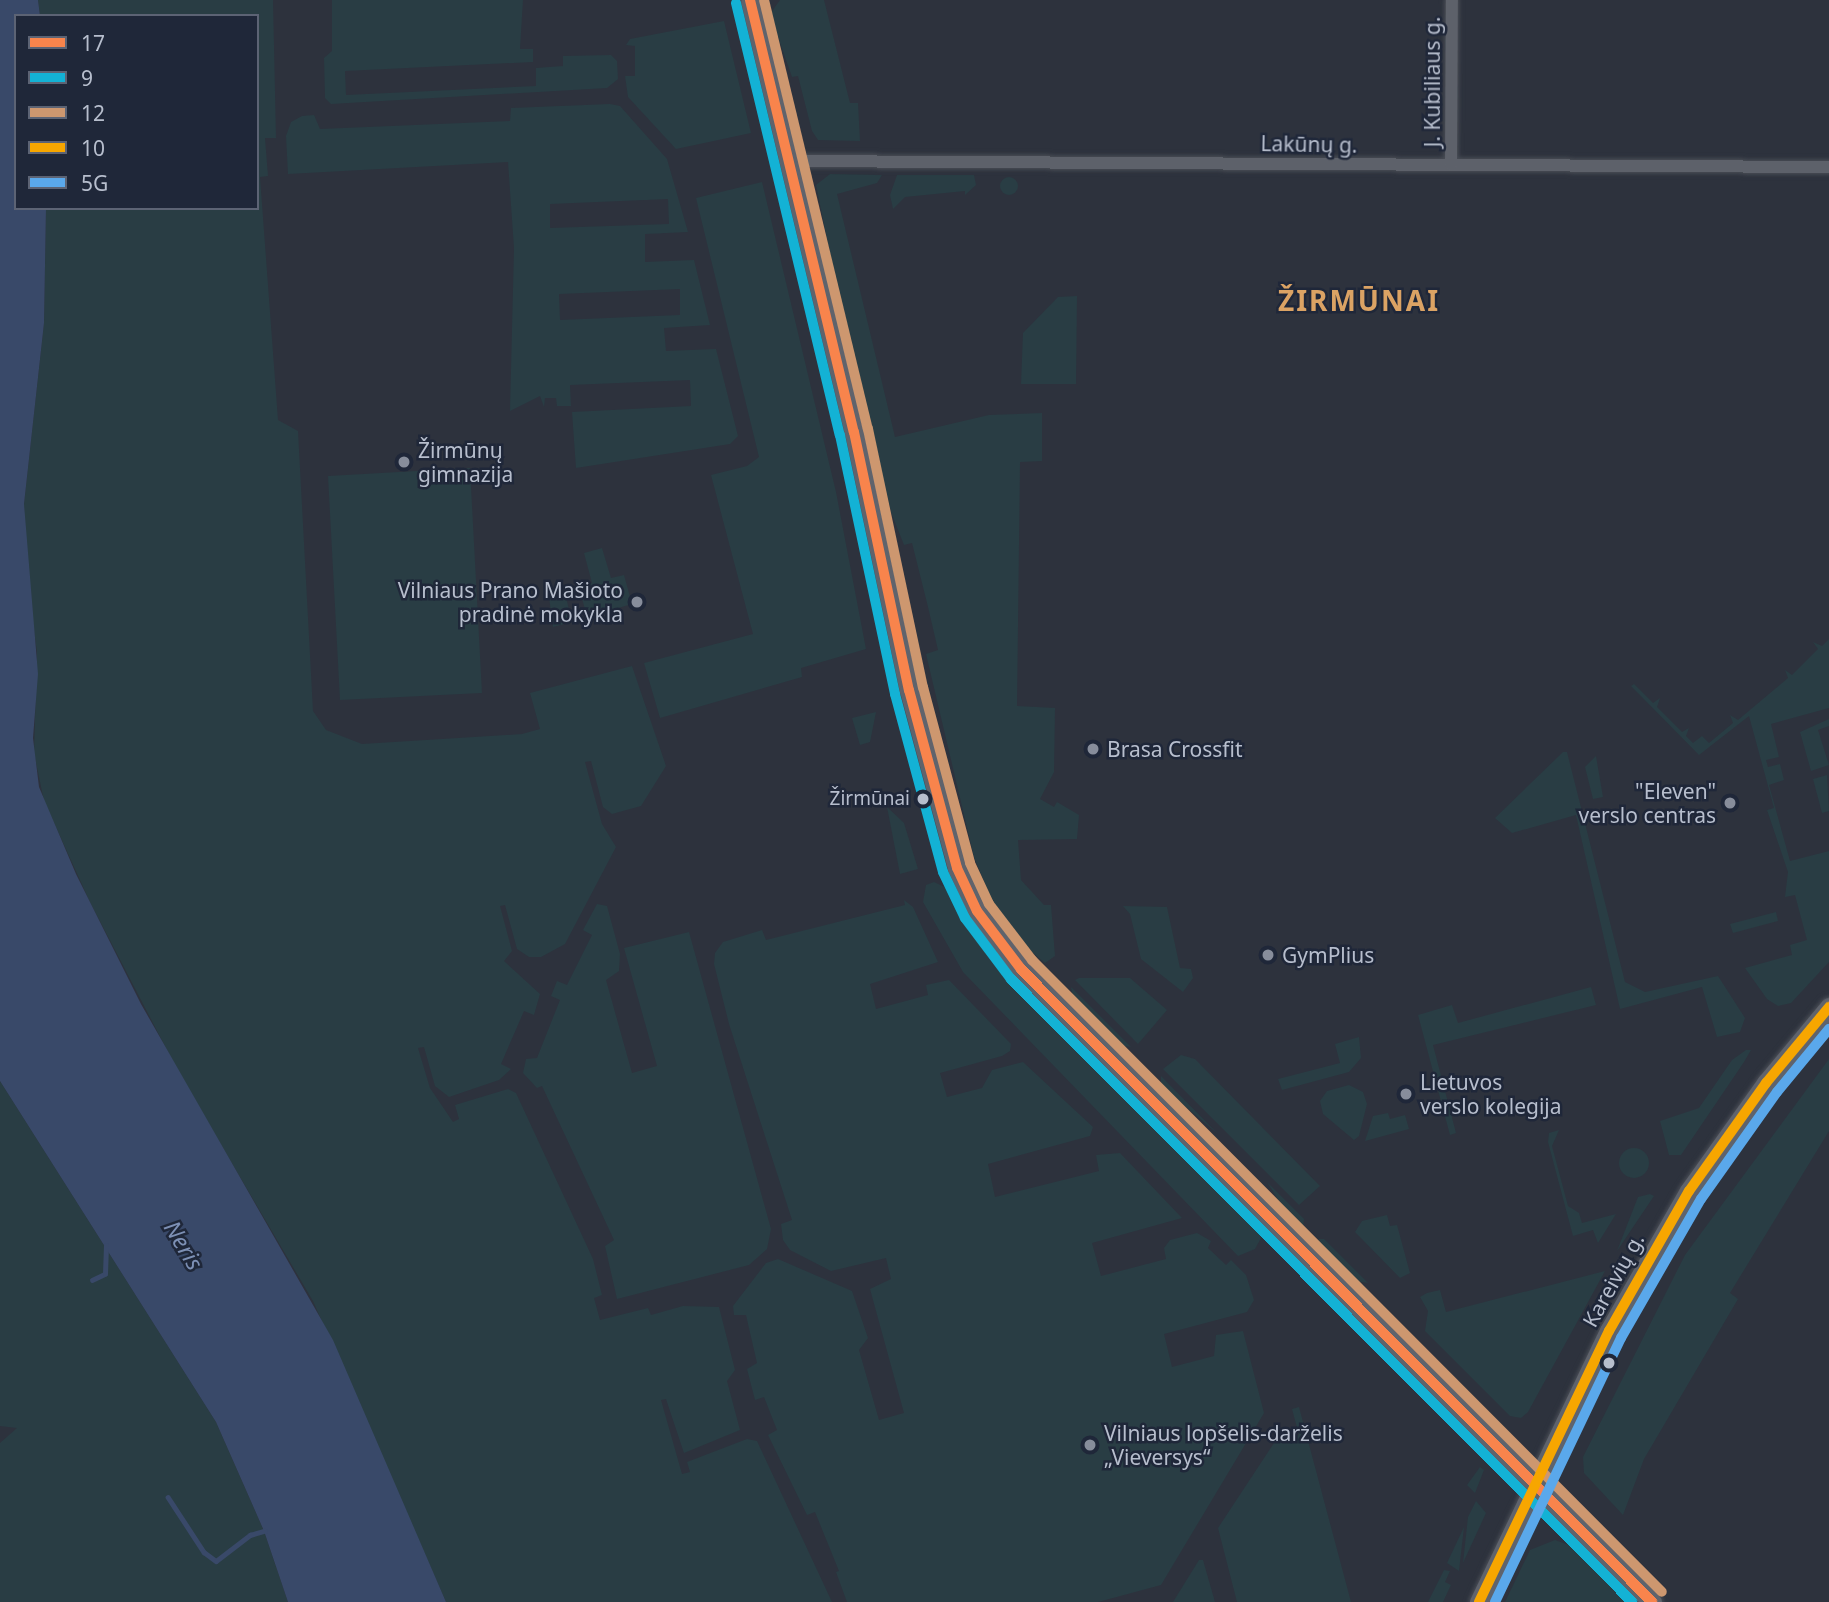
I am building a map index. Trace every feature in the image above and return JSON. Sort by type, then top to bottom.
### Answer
[{"type":"main road","points":[[750,0],[854,432],[909,690],[957,868],[976,911],[1021,969],[1652,1602]]},
{"type":"main road","name":"Kareivių g.","points":[[1479,1602],[1609,1331],[1689,1191],[1766,1083],[1829,1007]]},
{"type":"street","name":"J. Kubiliaus g.","points":[[1451,165],[1452,0]]},
{"type":"street","name":"Lakūnų g.","points":[[788,162],[1829,167]]},
{"type":"shaded area","points":[[38,0],[273,0],[276,138],[265,138],[268,176],[260,177],[278,420],[298,431],[313,711],[326,730],[362,744],[522,734],[540,729],[530,693],[632,666],[666,766],[641,806],[612,814],[603,807],[591,761],[585,762],[602,824],[616,847],[565,944],[541,957],[529,957],[517,949],[505,905],[500,906],[512,951],[504,961],[540,994],[534,1015],[524,1011],[501,1064],[511,1069],[499,1080],[449,1097],[435,1086],[424,1047],[418,1048],[430,1088],[453,1122],[459,1119],[455,1105],[508,1089],[516,1093],[593,1259],[602,1295],[594,1298],[600,1320],[648,1308],[651,1315],[683,1306],[719,1307],[735,1370],[727,1381],[740,1430],[684,1453],[666,1399],[661,1400],[682,1474],[690,1472],[687,1462],[747,1439],[757,1441],[832,1602],[446,1602],[313,1301],[180,1075],[90,902],[44,801],[34,753],[37,652],[25,564],[24,504],[44,323],[46,210],[259,210],[259,14],[40,14]]},
{"type":"shaded area","points":[[332,0],[523,0],[520,49],[533,49],[533,62],[345,71],[346,95],[536,86],[536,68],[563,66],[563,56],[611,55],[617,61],[618,79],[607,88],[331,104],[325,98],[324,58],[332,51]]},
{"type":"shaded area","points":[[780,0],[824,0],[850,103],[858,103],[860,141],[818,140],[812,131],[798,76],[792,77],[770,14]]},
{"type":"shaded area","points":[[724,21],[751,133],[676,149],[628,97],[625,76],[635,76],[635,46],[626,45],[630,39]]},
{"type":"shaded area","points":[[610,104],[620,106],[667,159],[688,232],[645,234],[645,262],[694,260],[710,325],[664,328],[666,351],[716,349],[738,436],[730,444],[576,468],[572,412],[691,406],[690,380],[570,385],[571,406],[557,406],[556,398],[545,398],[544,407],[540,396],[510,411],[514,248],[508,162],[288,174],[286,136],[291,122],[302,116],[314,115],[320,129],[510,121],[511,108]],"holes":[[[668,199],[669,224],[550,228],[550,204]],[[680,289],[680,315],[560,320],[559,294]]]},
{"type":"shaded area","points":[[830,174],[882,175],[877,183],[837,194],[895,437],[989,415],[1042,413],[1042,461],[1020,462],[1017,706],[1055,708],[1054,772],[1040,799],[1054,807],[1057,802],[1079,815],[1077,839],[1018,840],[1021,880],[1044,905],[1051,905],[1055,956],[1045,963],[1012,935],[998,916],[974,857],[926,654],[938,650],[928,607],[912,543],[904,545],[891,512],[839,297],[816,185]]},
{"type":"shaded area","points":[[897,175],[974,175],[976,185],[965,195],[965,191],[905,197],[893,209],[890,195]]},
{"type":"shaded area","points":[[1009,177],[1015,180],[1018,186],[1015,192],[1009,195],[1003,192],[1000,186],[1003,180]]},
{"type":"shaded area","points":[[762,182],[836,492],[866,649],[801,668],[802,677],[660,718],[644,663],[753,634],[711,475],[747,466],[759,457],[696,198]]},
{"type":"shaded area","points":[[1077,296],[1076,384],[1021,384],[1023,333],[1058,297]]},
{"type":"shaded area","points":[[470,468],[482,693],[340,700],[328,476]]},
{"type":"shaded area","points":[[602,548],[611,578],[624,575],[632,604],[587,617],[579,587],[592,583],[584,553]]},
{"type":"shaded area","points":[[565,593],[572,622],[553,627],[549,597]]},
{"type":"shaded area","points":[[1829,639],[1829,708],[1771,724],[1779,757],[1766,760],[1768,767],[1780,764],[1784,780],[1769,785],[1790,861],[1829,851],[1829,962],[1791,1003],[1778,1006],[1767,999],[1745,968],[1792,955],[1790,945],[1807,940],[1795,895],[1785,897],[1788,872],[1767,810],[1774,808],[1749,716],[1699,755],[1631,686],[1634,684],[1653,703],[1660,698],[1657,707],[1682,732],[1689,728],[1686,736],[1693,743],[1702,736],[1709,743],[1733,723],[1730,715],[1738,720],[1788,678],[1785,670],[1792,675],[1818,649],[1813,642],[1822,646]]},
{"type":"shaded area","points":[[876,712],[870,742],[860,745],[852,718]]},
{"type":"shaded area","points":[[1829,719],[1829,726],[1818,730],[1829,765],[1811,771],[1800,732]]},
{"type":"shaded area","points":[[1563,752],[1567,752],[1625,982],[1645,992],[1718,976],[1745,1018],[1740,1032],[1717,1037],[1702,987],[1620,1009],[1576,815],[1512,833],[1495,818]]},
{"type":"shaded area","points":[[1596,756],[1603,797],[1593,799],[1585,767]]},
{"type":"shaded area","points":[[1827,775],[1829,811],[1822,813],[1813,779]]},
{"type":"shaded area","points":[[887,807],[904,823],[918,869],[900,874]]},
{"type":"shaded area","points":[[934,882],[949,889],[973,934],[1009,980],[1257,1227],[1261,1238],[1255,1249],[1238,1256],[963,972],[923,902],[926,885]]},
{"type":"shaded area","points":[[904,900],[913,907],[938,962],[870,984],[876,1009],[928,995],[926,985],[949,980],[1011,1044],[1010,1051],[1002,1056],[940,1073],[947,1097],[982,1088],[992,1070],[1023,1062],[1093,1127],[1090,1136],[988,1164],[995,1197],[1099,1171],[1096,1155],[1120,1153],[1182,1218],[1092,1243],[1101,1276],[1166,1259],[1164,1248],[1170,1240],[1197,1233],[1211,1241],[1208,1248],[1226,1265],[1231,1260],[1246,1275],[1254,1300],[1247,1312],[1164,1334],[1172,1367],[1214,1356],[1216,1335],[1243,1331],[1264,1413],[1161,1585],[1098,1602],[847,1602],[836,1572],[839,1571],[815,1512],[807,1515],[768,1435],[777,1430],[764,1397],[755,1400],[747,1369],[757,1363],[746,1315],[734,1315],[733,1306],[766,1263],[778,1259],[852,1291],[868,1338],[859,1350],[879,1420],[904,1413],[870,1289],[891,1279],[886,1258],[831,1271],[790,1250],[783,1240],[781,1224],[792,1220],[729,1024],[714,964],[715,953],[723,942],[762,930],[766,940],[905,905]]},
{"type":"shaded area","points":[[597,904],[607,906],[620,954],[619,971],[606,980],[632,1073],[657,1066],[624,948],[689,932],[771,1229],[767,1249],[749,1265],[617,1299],[605,1246],[614,1240],[542,1086],[537,1088],[523,1073],[526,1059],[537,1058],[560,1000],[551,996],[557,981],[567,985],[592,935],[583,930]]},
{"type":"shaded area","points":[[1123,906],[1167,907],[1180,968],[1191,969],[1193,978],[1183,992],[1141,959],[1130,914]]},
{"type":"shaded area","points":[[1776,912],[1778,921],[1733,933],[1730,924]]},
{"type":"shaded area","points":[[1130,978],[1167,1010],[1138,1044],[1075,980]]},
{"type":"shaded area","points":[[1071,987],[1131,1047],[1119,1045],[1073,998]]},
{"type":"shaded area","points":[[1591,987],[1596,1005],[1433,1045],[1456,1133],[1450,1135],[1418,1015],[1452,1005],[1458,1023]]},
{"type":"shaded area","points":[[1359,1037],[1361,1058],[1349,1072],[1282,1090],[1278,1079],[1340,1063],[1335,1044]]},
{"type":"shaded area","points":[[1746,1050],[1751,1050],[1681,1155],[1669,1155],[1660,1121],[1699,1108],[1732,1060]]},
{"type":"shaded area","points":[[1181,1055],[1195,1059],[1320,1186],[1299,1205],[1163,1069]]},
{"type":"shaded area","points":[[1829,1059],[1829,1131],[1730,1293],[1738,1299],[1644,1459],[1623,1515],[1584,1473],[1583,1457],[1685,1255]]},
{"type":"shaded area","points":[[1161,1076],[1218,1134],[1161,1086]]},
{"type":"shaded area","points":[[0,1081],[216,1422],[264,1531],[288,1602],[0,1602],[0,1443],[17,1428],[0,1426]]},
{"type":"shaded area","points":[[1349,1085],[1363,1092],[1367,1104],[1359,1136],[1354,1140],[1323,1114],[1320,1101],[1327,1091]]},
{"type":"shaded area","points":[[1388,1113],[1390,1119],[1405,1115],[1409,1129],[1365,1141],[1373,1116]]},
{"type":"shaded area","points":[[1559,1130],[1552,1146],[1568,1206],[1579,1213],[1582,1223],[1616,1214],[1598,1243],[1593,1230],[1573,1236],[1548,1142],[1549,1133]]},
{"type":"shaded area","points":[[1634,1148],[1645,1152],[1649,1163],[1645,1174],[1634,1178],[1623,1174],[1619,1163],[1623,1152]]},
{"type":"shaded area","points":[[1267,1182],[1304,1219],[1303,1229],[1284,1209]]},
{"type":"shaded area","points":[[1650,1194],[1654,1196],[1617,1251],[1638,1197]]},
{"type":"shaded area","points":[[1387,1215],[1390,1226],[1397,1225],[1410,1273],[1400,1278],[1355,1232],[1362,1221]]},
{"type":"shaded area","points":[[1319,1239],[1324,1239],[1368,1283],[1355,1281],[1317,1243]]},
{"type":"shaded area","points":[[1605,1271],[1528,1412],[1521,1418],[1510,1416],[1425,1331],[1428,1311],[1420,1297],[1427,1293],[1440,1290],[1446,1312]]},
{"type":"shaded area","points":[[1299,1407],[1351,1602],[1237,1602],[1218,1528],[1276,1440],[1299,1435],[1292,1409]]},
{"type":"shaded area","points":[[1480,1467],[1484,1470],[1475,1493],[1467,1485]]},
{"type":"shaded area","points":[[1476,1501],[1486,1513],[1463,1563],[1468,1517]]},
{"type":"shaded area","points":[[1464,1527],[1459,1571],[1447,1563]]},
{"type":"shaded area","points":[[1555,1540],[1577,1548],[1630,1602],[1505,1602],[1530,1550]]},
{"type":"shaded area","points":[[1199,1560],[1203,1560],[1215,1602],[1173,1602]]},
{"type":"shaded area","points":[[1444,1570],[1450,1571],[1445,1582],[1451,1585],[1443,1602],[1428,1602]]},
{"type":"water","name":"Neris","points":[[0,0],[38,0],[40,14],[14,14],[14,210],[46,210],[44,323],[24,504],[38,674],[33,738],[39,787],[76,874],[141,1004],[333,1340],[446,1602],[288,1602],[264,1531],[216,1422],[0,1081]]},
{"type":"waterway","points":[[92,1280],[105,1274],[106,1246]]},
{"type":"waterway","points":[[168,1497],[204,1552],[216,1561],[250,1535],[264,1531]]},
{"type":"transit line","name":"17","points":[[750,0],[854,432],[909,690],[957,868],[977,911],[1021,969],[1652,1602]]},
{"type":"transit line","name":"12","points":[[764,0],[868,429],[923,687],[970,863],[989,904],[1032,960],[1662,1592]]},
{"type":"transit line","name":"9","points":[[736,3],[840,435],[895,694],[943,872],[965,918],[1011,979],[1632,1602]]},
{"type":"transit line","name":"10","points":[[1479,1602],[1609,1331],[1689,1191],[1766,1083],[1829,1007]]},
{"type":"transit line","name":"5G","points":[[1495,1602],[1621,1338],[1701,1199],[1777,1092],[1829,1029]]},
{"type":"place","name":"Žirmūnų gimnazija","points":[[404,462]]},
{"type":"place","name":"Vilniaus Prano Mašioto pradinė mokykla","points":[[637,602]]},
{"type":"place","name":"Brasa Crossfit","points":[[1093,749]]},
{"type":"place","name":"Žirmūnai","points":[[923,799]]},
{"type":"place","name":"\"Eleven\" verslo centras","points":[[1730,803]]},
{"type":"place","name":"GymPlius","points":[[1268,955]]},
{"type":"place","name":"Lietuvos verslo kolegija","points":[[1406,1094]]},
{"type":"place","name":"Vilniaus lopšelis-darželis „Vieversys“","points":[[1090,1445]]},
{"type":"district","name":"ŽIRMŪNAI","points":[[1359,300]]}]
